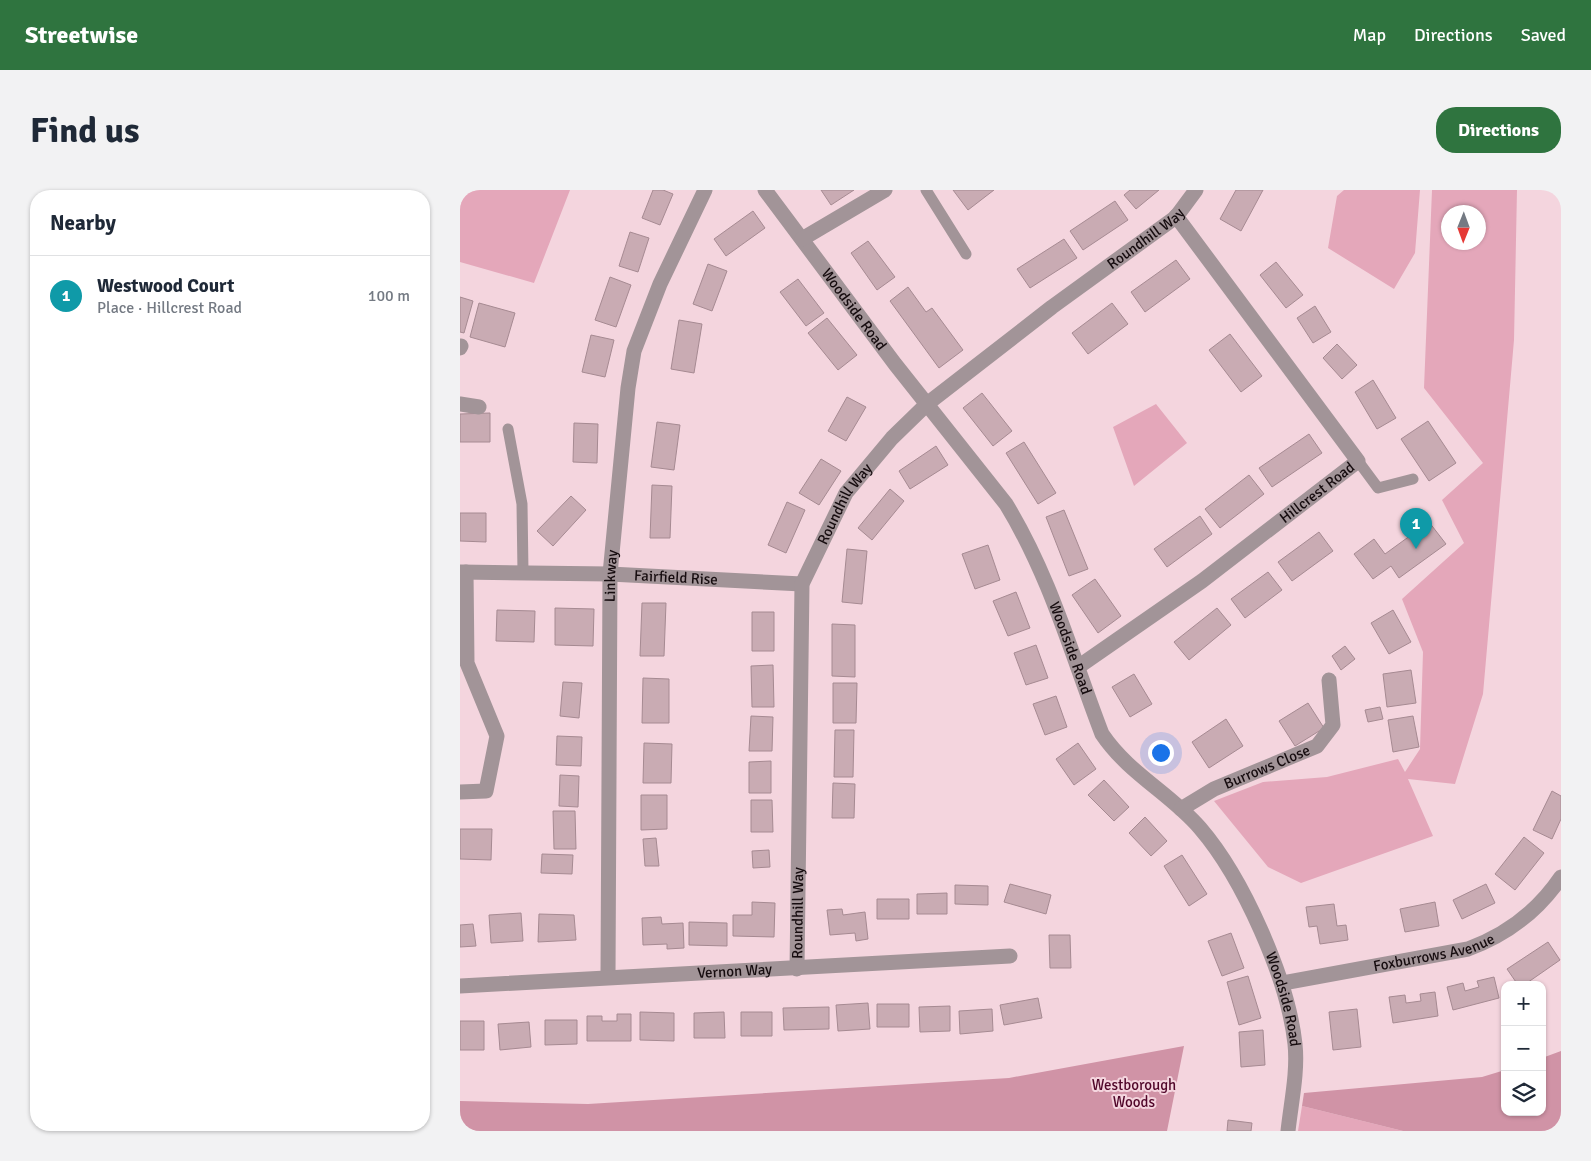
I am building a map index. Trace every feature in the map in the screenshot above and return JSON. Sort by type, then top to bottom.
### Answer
[{"type":"street","name":"Linkway","points":[[608,977],[610,574],[628,388],[634,351],[660,284],[705,190]]},
{"type":"street","name":"Woodside Road","points":[[765,190],[927,404],[1006,504],[1020,527],[1052,596],[1102,734],[1116,754],[1181,809],[1214,847],[1240,889],[1283,983],[1295,1046],[1288,1131]]},
{"type":"street","points":[[802,239],[885,190]]},
{"type":"street","name":"Roundhill Way","points":[[797,969],[802,584],[846,493],[892,438],[927,404],[1052,307],[1176,216],[1196,190]]},
{"type":"street","name":"Hillcrest Road","points":[[1078,667],[1202,581],[1358,461],[1176,216]]},
{"type":"street","points":[[460,404],[479,407]]},
{"type":"street","name":"Fairfield Rise","points":[[463,572],[610,574],[802,584]]},
{"type":"street","points":[[460,792],[486,791],[497,736],[467,663],[463,572]]},
{"type":"street","name":"Burrows Close","points":[[1181,809],[1238,777],[1317,746],[1333,725],[1329,680]]},
{"type":"street","name":"Foxburrows Avenue","points":[[1283,983],[1468,949],[1489,942],[1527,916],[1561,877]]},
{"type":"street","name":"Vernon Way","points":[[460,986],[1010,956]]},
{"type":"lane","points":[[926,190],[966,254]]},
{"type":"lane","points":[[508,429],[522,504],[523,572]]},
{"type":"lane","points":[[1358,461],[1378,488],[1413,479]]},
{"type":"shaded area","points":[[460,190],[570,190],[534,283],[460,262]]},
{"type":"shaded area","points":[[1344,190],[1420,190],[1415,253],[1394,289],[1328,248],[1337,196]]},
{"type":"shaded area","points":[[1432,190],[1517,190],[1514,340],[1483,694],[1455,784],[1408,779],[1433,836],[1301,883],[1268,867],[1214,801],[1263,782],[1327,777],[1398,759],[1405,772],[1420,749],[1423,652],[1402,599],[1464,543],[1442,500],[1483,463],[1424,388]]},
{"type":"shaded area","points":[[1156,404],[1187,443],[1134,486],[1113,427]]},
{"type":"shaded area","points":[[1302,1106],[1403,1131],[1298,1131]]},
{"type":"green space","name":"Westborough Woods","points":[[1184,1046],[1167,1131],[460,1131],[460,1101],[588,1104],[1009,1078]]},
{"type":"green space","points":[[1561,1051],[1561,1131],[1403,1131],[1302,1106],[1304,1093],[1482,1077],[1501,1071],[1501,1116],[1546,1116],[1546,1057]]},
{"type":"building","points":[[653,190],[663,190],[673,194],[660,225],[642,218]]},
{"type":"building","points":[[821,190],[854,190],[831,205]]},
{"type":"building","points":[[953,190],[994,190],[968,210]]},
{"type":"building","points":[[1130,190],[1159,190],[1136,209],[1124,195]]},
{"type":"building","points":[[1236,190],[1263,190],[1241,231],[1220,219]]},
{"type":"building","points":[[1115,201],[1128,220],[1083,250],[1070,231]]},
{"type":"building","points":[[753,211],[765,228],[726,256],[714,239]]},
{"type":"building","points":[[630,232],[649,238],[638,272],[619,266]]},
{"type":"building","points":[[1064,239],[1077,258],[1030,288],[1017,269]]},
{"type":"building","points":[[868,241],[895,277],[877,290],[851,253]]},
{"type":"building","points":[[1176,260],[1190,279],[1145,312],[1131,292]]},
{"type":"building","points":[[1276,262],[1303,295],[1286,308],[1260,275]]},
{"type":"building","points":[[708,264],[727,271],[712,311],[693,304]]},
{"type":"building","points":[[610,277],[631,285],[616,327],[595,320]]},
{"type":"building","points":[[798,279],[824,313],[806,326],[780,292]]},
{"type":"building","points":[[908,287],[926,312],[932,308],[963,350],[939,368],[890,301]]},
{"type":"building","points":[[460,297],[473,301],[464,333],[460,332]]},
{"type":"building","points":[[479,303],[515,313],[505,347],[470,337]]},
{"type":"building","points":[[1112,303],[1128,324],[1088,354],[1072,333]]},
{"type":"building","points":[[1315,306],[1331,332],[1313,343],[1297,318]]},
{"type":"building","points":[[827,318],[857,355],[838,370],[808,333]]},
{"type":"building","points":[[679,320],[702,324],[694,373],[671,369]]},
{"type":"building","points":[[1230,334],[1262,376],[1241,392],[1209,350]]},
{"type":"building","points":[[591,335],[614,340],[605,377],[582,372]]},
{"type":"building","points":[[1337,344],[1357,365],[1342,379],[1323,358]]},
{"type":"building","points":[[1373,380],[1396,418],[1377,429],[1355,392]]},
{"type":"building","points":[[982,393],[1012,431],[993,446],[963,408]]},
{"type":"building","points":[[847,397],[866,407],[846,441],[828,431]]},
{"type":"building","points":[[490,413],[490,442],[460,442],[460,414]]},
{"type":"building","points":[[1428,421],[1456,463],[1429,481],[1401,439]]},
{"type":"building","points":[[657,422],[680,425],[674,470],[651,467]]},
{"type":"building","points":[[574,423],[598,424],[597,463],[573,462]]},
{"type":"building","points":[[1309,434],[1322,453],[1272,487],[1259,468]]},
{"type":"building","points":[[1024,442],[1056,493],[1038,504],[1006,453]]},
{"type":"building","points":[[936,446],[948,465],[910,489],[899,471]]},
{"type":"building","points":[[821,459],[841,471],[819,505],[799,493]]},
{"type":"building","points":[[1249,475],[1264,494],[1220,528],[1205,509]]},
{"type":"building","points":[[652,485],[672,486],[670,538],[650,538]]},
{"type":"building","points":[[890,489],[904,501],[872,540],[858,528]]},
{"type":"building","points":[[571,496],[586,510],[553,546],[537,531]]},
{"type":"building","points":[[787,502],[805,510],[786,553],[768,545]]},
{"type":"building","points":[[1064,510],[1088,569],[1069,576],[1046,517]]},
{"type":"building","points":[[460,513],[486,513],[486,542],[460,541]]},
{"type":"building","points":[[1200,516],[1212,534],[1167,567],[1154,549]]},
{"type":"building","points":[[1429,522],[1446,544],[1399,578],[1391,566],[1373,579],[1354,554],[1374,539],[1385,554]]},
{"type":"building","points":[[1319,532],[1333,551],[1292,581],[1278,562]]},
{"type":"building","points":[[988,545],[1000,580],[975,589],[962,554]]},
{"type":"building","points":[[847,549],[867,551],[862,604],[842,602]]},
{"type":"building","points":[[1268,572],[1282,590],[1245,618],[1231,599]]},
{"type":"building","points":[[1095,579],[1121,616],[1098,633],[1072,595]]},
{"type":"building","points":[[1016,592],[1030,628],[1008,636],[993,601]]},
{"type":"building","points":[[642,603],[666,603],[664,656],[640,656]]},
{"type":"building","points":[[555,608],[594,609],[593,646],[555,645]]},
{"type":"building","points":[[1217,608],[1231,625],[1189,660],[1174,642]]},
{"type":"building","points":[[497,610],[535,611],[534,642],[496,641]]},
{"type":"building","points":[[1393,610],[1411,642],[1389,654],[1371,623]]},
{"type":"building","points":[[752,612],[774,612],[774,651],[752,651]]},
{"type":"building","points":[[832,624],[855,625],[855,677],[832,676]]},
{"type":"building","points":[[1036,645],[1048,678],[1026,685],[1014,653]]},
{"type":"building","points":[[1345,646],[1355,659],[1341,670],[1332,656]]},
{"type":"building","points":[[773,665],[774,707],[752,707],[751,666]]},
{"type":"building","points":[[1411,670],[1416,703],[1387,707],[1383,674]]},
{"type":"building","points":[[1134,674],[1152,704],[1130,717],[1112,687]]},
{"type":"building","points":[[643,678],[669,679],[669,723],[642,723]]},
{"type":"building","points":[[563,682],[582,683],[579,718],[560,716]]},
{"type":"building","points":[[833,683],[857,683],[856,723],[833,723]]},
{"type":"building","points":[[1056,696],[1067,727],[1045,735],[1033,704]]},
{"type":"building","points":[[1308,703],[1324,728],[1295,746],[1279,721]]},
{"type":"building","points":[[1380,707],[1383,719],[1368,722],[1365,710]]},
{"type":"building","points":[[751,716],[773,717],[772,751],[749,751]]},
{"type":"building","points":[[1413,716],[1419,747],[1393,752],[1388,720]]},
{"type":"building","points":[[1226,719],[1243,746],[1209,768],[1192,742]]},
{"type":"building","points":[[835,730],[854,730],[853,777],[834,777]]},
{"type":"building","points":[[557,736],[582,737],[581,766],[556,765]]},
{"type":"building","points":[[644,743],[672,744],[671,783],[643,783]]},
{"type":"building","points":[[1078,743],[1096,769],[1074,785],[1056,759]]},
{"type":"building","points":[[771,761],[771,793],[749,793],[749,762]]},
{"type":"building","points":[[560,775],[579,776],[578,807],[559,806]]},
{"type":"building","points":[[1104,780],[1129,807],[1114,821],[1088,795]]},
{"type":"building","points":[[833,783],[855,784],[854,818],[832,818]]},
{"type":"building","points":[[1552,791],[1561,796],[1561,819],[1552,839],[1533,830]]},
{"type":"building","points":[[641,795],[667,795],[667,829],[641,830]]},
{"type":"building","points":[[751,800],[772,800],[773,832],[751,832]]},
{"type":"building","points":[[553,811],[575,811],[576,849],[554,849]]},
{"type":"building","points":[[1145,817],[1167,841],[1151,856],[1129,833]]},
{"type":"building","points":[[460,829],[492,829],[491,860],[460,859]]},
{"type":"building","points":[[1524,837],[1544,853],[1515,890],[1495,874]]},
{"type":"building","points":[[656,838],[659,866],[645,866],[643,839]]},
{"type":"building","points":[[769,850],[770,867],[753,868],[752,851]]},
{"type":"building","points":[[542,854],[573,855],[572,874],[541,873]]},
{"type":"building","points":[[1182,855],[1207,894],[1189,906],[1164,866]]},
{"type":"building","points":[[1010,884],[1051,895],[1046,914],[1004,902]]},
{"type":"building","points":[[1486,884],[1495,903],[1462,919],[1453,900]]},
{"type":"building","points":[[955,885],[988,886],[988,905],[955,904]]},
{"type":"building","points":[[947,893],[947,914],[917,914],[917,894]]},
{"type":"building","points":[[877,899],[909,899],[909,919],[877,919]]},
{"type":"building","points":[[752,902],[775,903],[774,937],[733,936],[733,915],[752,915]]},
{"type":"building","points":[[1435,902],[1439,926],[1405,932],[1400,909]]},
{"type":"building","points":[[1334,904],[1337,926],[1346,925],[1348,940],[1320,944],[1317,926],[1309,927],[1306,907]]},
{"type":"building","points":[[842,909],[843,915],[865,912],[868,939],[856,941],[855,933],[830,935],[827,910]]},
{"type":"building","points":[[521,913],[523,941],[491,943],[489,915]]},
{"type":"building","points":[[539,914],[574,915],[576,940],[538,942]]},
{"type":"building","points":[[661,917],[662,924],[683,923],[684,948],[667,949],[667,944],[643,945],[642,918]]},
{"type":"building","points":[[689,922],[727,923],[727,946],[689,945]]},
{"type":"building","points":[[473,924],[476,946],[460,947],[460,925]]},
{"type":"building","points":[[1231,933],[1244,968],[1222,976],[1208,941]]},
{"type":"building","points":[[1049,935],[1070,935],[1071,968],[1050,968]]},
{"type":"building","points":[[1548,942],[1560,960],[1530,981],[1515,981],[1507,969]]},
{"type":"building","points":[[1248,976],[1261,1018],[1239,1025],[1227,982]]},
{"type":"building","points":[[1494,977],[1499,998],[1453,1010],[1447,987],[1463,983],[1465,991],[1479,987],[1477,981]]},
{"type":"building","points":[[1435,992],[1438,1016],[1393,1023],[1389,997],[1405,995],[1406,1003],[1421,1001],[1420,994]]},
{"type":"building","points":[[1038,998],[1042,1018],[1004,1025],[1000,1005]]},
{"type":"building","points":[[868,1003],[870,1029],[838,1031],[836,1005]]},
{"type":"building","points":[[877,1004],[909,1004],[909,1027],[877,1027]]},
{"type":"building","points":[[950,1006],[950,1031],[920,1032],[919,1007]]},
{"type":"building","points":[[829,1007],[829,1029],[784,1030],[783,1008]]},
{"type":"building","points":[[992,1009],[993,1031],[960,1034],[959,1011]]},
{"type":"building","points":[[1357,1009],[1361,1047],[1333,1050],[1329,1012]]},
{"type":"building","points":[[640,1012],[674,1013],[674,1041],[640,1040]]},
{"type":"building","points":[[724,1012],[725,1038],[694,1038],[694,1013]]},
{"type":"building","points":[[741,1012],[772,1012],[772,1036],[741,1036]]},
{"type":"building","points":[[617,1014],[631,1014],[631,1041],[587,1041],[587,1016],[602,1016],[602,1021],[617,1021]]},
{"type":"building","points":[[545,1020],[577,1020],[577,1044],[545,1045]]},
{"type":"building","points":[[460,1021],[484,1021],[484,1050],[460,1050]]},
{"type":"building","points":[[529,1022],[531,1047],[500,1050],[498,1024]]},
{"type":"building","points":[[1263,1030],[1265,1065],[1241,1067],[1239,1032]]},
{"type":"building","points":[[1228,1120],[1252,1123],[1251,1131],[1227,1131]]},
{"type":"place","name":"Westwood Court","points":[[1416,549]]}]
